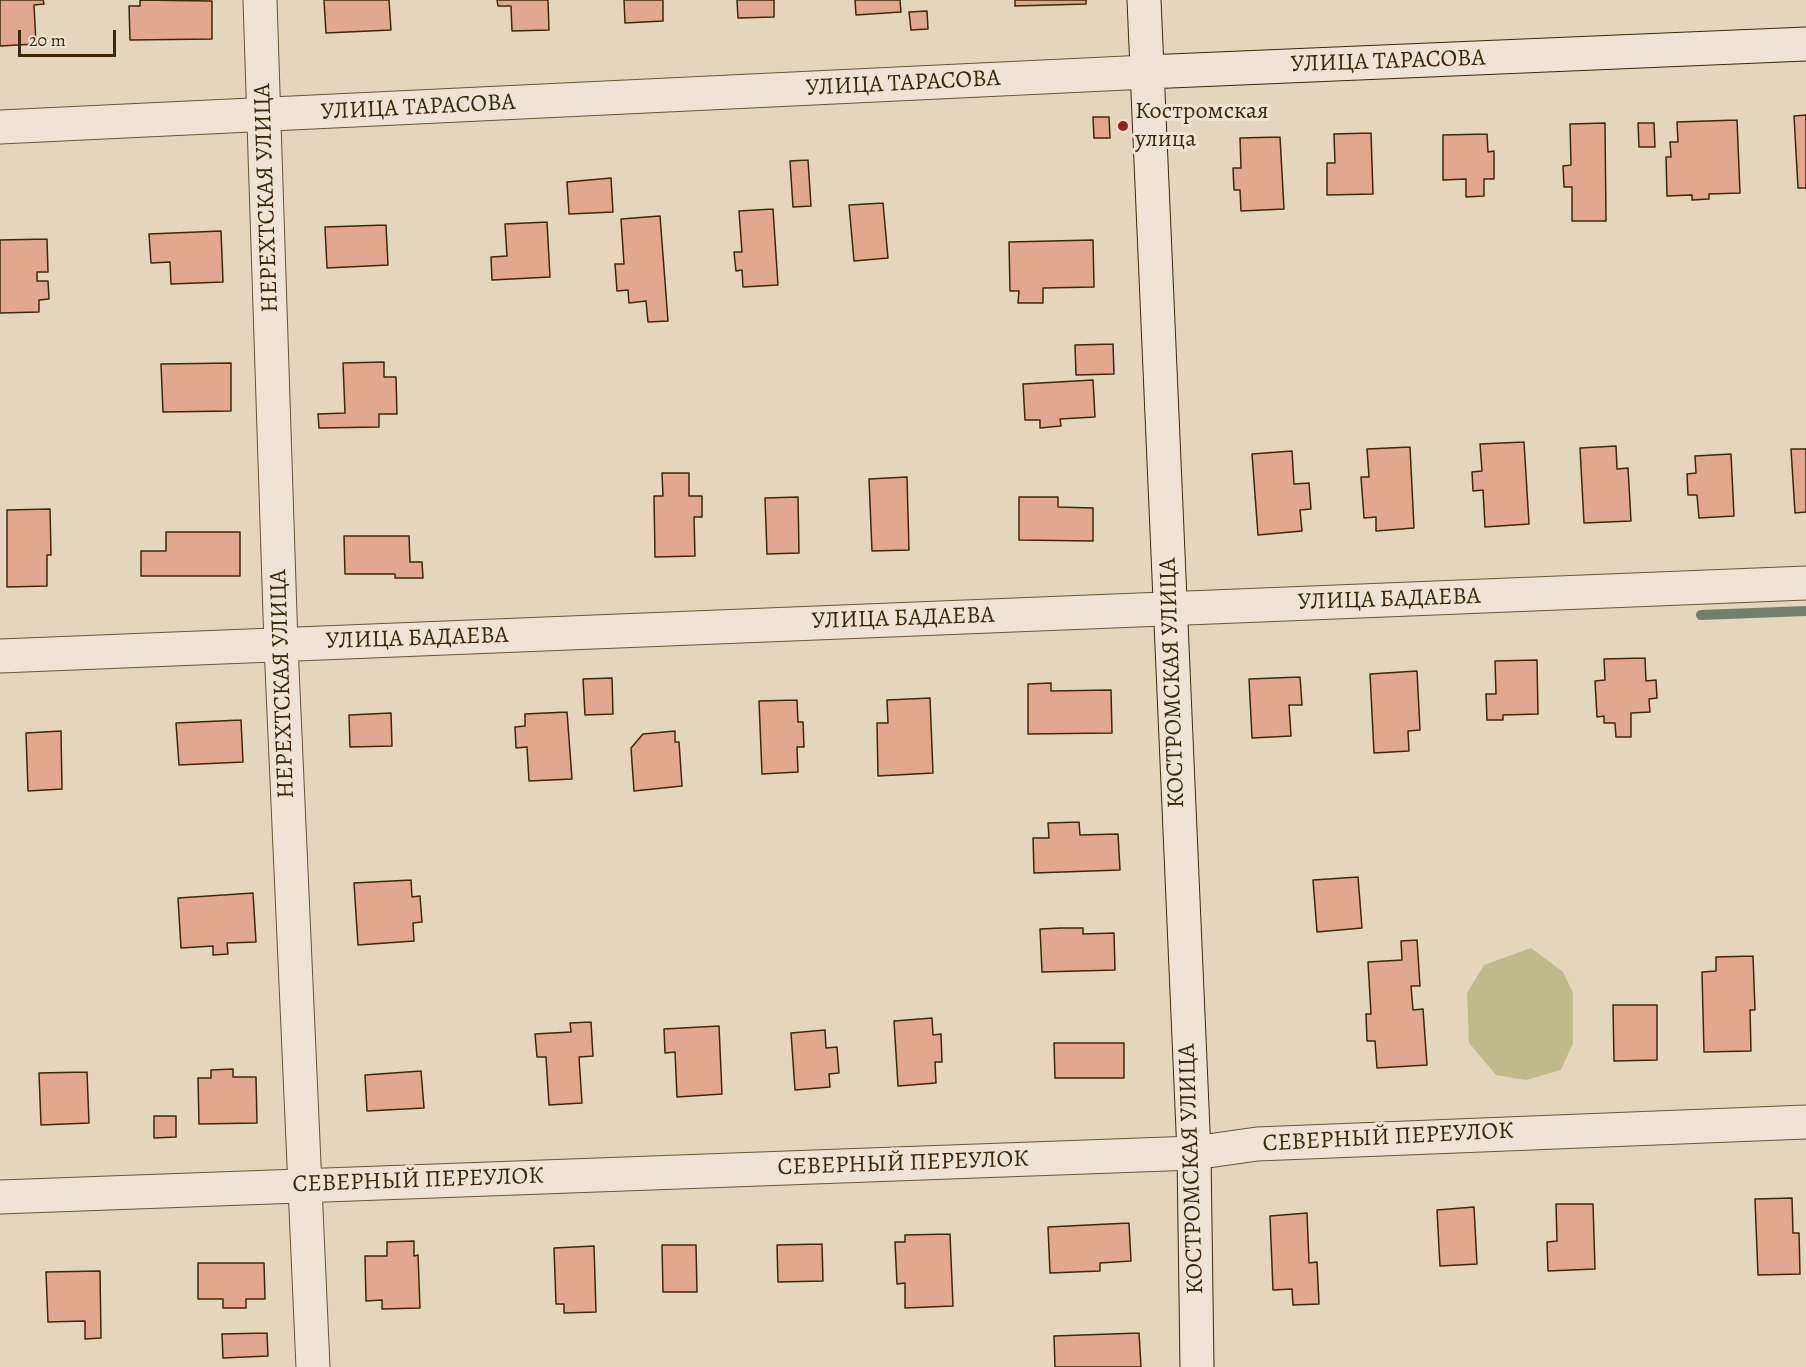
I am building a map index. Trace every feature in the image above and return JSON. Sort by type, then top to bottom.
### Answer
[{"type":"street","name":"НЕРЕХТСКАЯ УЛИЦА","points":[[260,0],[280,645],[313,1367]]},
{"type":"street","name":"КОСТРОМСКАЯ УЛИЦА","points":[[1144,0],[1194,1153],[1197,1367]]},
{"type":"street","name":"УЛИЦА ТАРАСОВА","points":[[0,127],[1147,72],[1806,44]]},
{"type":"street","name":"УЛИЦА БАДАЕВА","points":[[0,656],[1806,583]]},
{"type":"street","name":"СЕВЕРНЫЙ ПЕРЕУЛОК","points":[[0,1197],[1194,1153],[1257,1144],[1806,1122]]},
{"type":"shaded area","points":[[1531,948],[1563,972],[1573,993],[1573,1043],[1561,1070],[1526,1080],[1496,1075],[1469,1043],[1467,993],[1484,965]]},
{"type":"building","points":[[0,0],[43,0],[44,4],[34,5],[36,44],[0,46]]},
{"type":"building","points":[[140,0],[212,1],[212,39],[130,40],[129,6],[140,6]]},
{"type":"building","points":[[324,0],[389,0],[391,30],[326,33]]},
{"type":"building","points":[[497,0],[548,0],[549,30],[512,31],[511,6],[498,6]]},
{"type":"building","points":[[624,0],[663,0],[663,21],[625,23]]},
{"type":"building","points":[[737,0],[774,0],[774,17],[738,18]]},
{"type":"building","points":[[855,0],[900,0],[901,12],[856,15]]},
{"type":"building","points":[[1015,0],[1086,0],[1086,4],[1015,6]]},
{"type":"building","points":[[927,11],[928,29],[911,30],[909,12]]},
{"type":"building","points":[[1806,115],[1806,188],[1798,188],[1794,116]]},
{"type":"building","points":[[1093,117],[1109,117],[1110,138],[1094,138]]},
{"type":"building","points":[[1737,120],[1740,193],[1709,194],[1709,199],[1692,200],[1692,195],[1667,196],[1666,157],[1671,157],[1670,142],[1678,142],[1677,122]]},
{"type":"building","points":[[1605,123],[1606,221],[1572,221],[1572,187],[1564,187],[1563,166],[1571,165],[1570,124]]},
{"type":"building","points":[[1638,123],[1654,123],[1655,147],[1639,147]]},
{"type":"building","points":[[1371,133],[1373,194],[1327,195],[1327,163],[1335,163],[1334,134]]},
{"type":"building","points":[[1487,134],[1488,152],[1494,151],[1494,179],[1484,179],[1484,196],[1466,197],[1466,179],[1443,180],[1443,135]]},
{"type":"building","points":[[1280,137],[1284,209],[1241,211],[1240,190],[1234,190],[1233,168],[1241,168],[1240,138]]},
{"type":"building","points":[[808,160],[811,206],[793,207],[790,161]]},
{"type":"building","points":[[611,178],[613,212],[569,214],[567,182]]},
{"type":"building","points":[[883,203],[888,258],[854,261],[849,205]]},
{"type":"building","points":[[773,209],[778,285],[743,287],[742,270],[736,271],[734,252],[742,252],[739,211]]},
{"type":"building","points":[[660,216],[668,321],[648,322],[646,301],[629,303],[628,290],[617,291],[615,264],[624,264],[621,219]]},
{"type":"building","points":[[547,222],[550,277],[492,280],[491,257],[507,256],[505,224]]},
{"type":"building","points":[[386,225],[388,265],[327,268],[325,227]]},
{"type":"building","points":[[221,231],[223,282],[171,284],[170,262],[151,263],[149,234]]},
{"type":"building","points":[[47,239],[48,272],[37,272],[37,281],[48,281],[49,299],[39,300],[39,312],[0,313],[0,240]]},
{"type":"building","points":[[1093,240],[1094,287],[1043,288],[1043,303],[1018,303],[1019,291],[1010,291],[1009,242]]},
{"type":"building","points":[[1113,344],[1114,374],[1076,375],[1075,345]]},
{"type":"building","points":[[384,362],[384,377],[396,377],[397,414],[379,414],[379,427],[319,428],[318,414],[345,413],[343,363]]},
{"type":"building","points":[[231,363],[231,411],[163,412],[161,364]]},
{"type":"building","points":[[1093,380],[1095,417],[1060,419],[1061,426],[1040,428],[1040,420],[1025,420],[1023,384]]},
{"type":"building","points":[[1524,442],[1529,524],[1485,527],[1483,490],[1473,491],[1472,472],[1482,471],[1480,444]]},
{"type":"building","points":[[1616,446],[1617,469],[1628,468],[1631,521],[1584,523],[1580,448]]},
{"type":"building","points":[[1410,447],[1414,528],[1376,531],[1376,517],[1364,518],[1361,477],[1369,477],[1367,449]]},
{"type":"building","points":[[1791,449],[1806,449],[1806,512],[1795,513]]},
{"type":"building","points":[[1292,451],[1294,484],[1309,483],[1311,509],[1300,510],[1302,531],[1258,535],[1252,454]]},
{"type":"building","points":[[1731,454],[1734,516],[1699,518],[1697,495],[1688,495],[1687,474],[1696,473],[1695,456]]},
{"type":"building","points":[[662,473],[689,473],[689,496],[702,496],[702,517],[694,517],[695,556],[655,557],[654,496],[663,496]]},
{"type":"building","points":[[907,477],[909,550],[872,551],[869,479]]},
{"type":"building","points":[[798,497],[799,553],[767,554],[765,498]]},
{"type":"building","points":[[1019,497],[1058,497],[1058,507],[1093,508],[1093,541],[1019,540]]},
{"type":"building","points":[[50,509],[51,555],[47,555],[47,586],[7,587],[7,510]]},
{"type":"building","points":[[166,532],[240,532],[240,576],[141,576],[141,551],[166,551]]},
{"type":"building","points":[[344,536],[409,536],[410,562],[422,562],[423,578],[395,578],[395,574],[345,574]]},
{"type":"building","points":[[1645,658],[1646,681],[1656,680],[1657,698],[1649,699],[1650,712],[1631,713],[1631,737],[1616,737],[1615,723],[1604,723],[1604,716],[1597,717],[1595,681],[1605,680],[1604,659]]},
{"type":"building","points":[[1537,660],[1538,714],[1503,715],[1503,720],[1487,720],[1486,694],[1496,694],[1495,661]]},
{"type":"building","points":[[1417,671],[1420,730],[1408,731],[1409,751],[1374,753],[1370,674]]},
{"type":"building","points":[[1300,677],[1302,705],[1289,705],[1291,736],[1252,738],[1249,679]]},
{"type":"building","points":[[612,678],[613,714],[585,715],[583,679]]},
{"type":"building","points":[[1051,683],[1051,691],[1111,690],[1112,733],[1028,734],[1028,684]]},
{"type":"building","points":[[930,698],[933,773],[878,776],[877,723],[888,723],[887,700]]},
{"type":"building","points":[[797,700],[798,722],[803,722],[804,747],[797,747],[798,772],[762,774],[759,701]]},
{"type":"building","points":[[567,712],[572,779],[529,781],[527,747],[516,748],[515,727],[525,726],[525,714]]},
{"type":"building","points":[[391,713],[392,746],[350,747],[349,715]]},
{"type":"building","points":[[241,720],[243,762],[179,765],[176,723]]},
{"type":"building","points":[[61,731],[62,789],[28,791],[26,733]]},
{"type":"building","points":[[675,731],[675,742],[679,742],[682,786],[634,791],[631,748],[643,734]]},
{"type":"building","points":[[1079,822],[1080,835],[1118,834],[1120,870],[1034,873],[1033,838],[1049,838],[1048,823]]},
{"type":"building","points":[[1358,877],[1362,928],[1317,932],[1313,880]]},
{"type":"building","points":[[411,880],[412,897],[420,896],[422,922],[413,923],[414,941],[358,945],[354,883]]},
{"type":"building","points":[[253,893],[256,942],[227,943],[228,954],[213,955],[213,946],[181,948],[178,898]]},
{"type":"building","points":[[1083,928],[1083,934],[1114,933],[1115,970],[1042,972],[1040,929]]},
{"type":"building","points":[[1417,940],[1420,986],[1411,986],[1413,1010],[1423,1009],[1427,1065],[1377,1068],[1375,1041],[1367,1041],[1366,1014],[1371,1014],[1368,962],[1402,960],[1401,941]]},
{"type":"building","points":[[1753,956],[1755,1010],[1750,1010],[1751,1051],[1704,1052],[1702,972],[1716,971],[1716,957]]},
{"type":"building","points":[[1613,1005],[1657,1005],[1657,1060],[1614,1061]]},
{"type":"building","points":[[932,1018],[933,1035],[941,1034],[942,1062],[935,1062],[936,1083],[898,1086],[894,1021]]},
{"type":"building","points":[[591,1022],[593,1056],[579,1057],[582,1103],[549,1105],[546,1057],[537,1057],[535,1034],[571,1032],[570,1023]]},
{"type":"building","points":[[719,1026],[722,1094],[677,1097],[675,1052],[665,1053],[664,1029]]},
{"type":"building","points":[[825,1030],[826,1048],[837,1047],[839,1073],[829,1074],[830,1087],[795,1090],[791,1033]]},
{"type":"building","points":[[1054,1043],[1124,1043],[1124,1078],[1055,1078]]},
{"type":"building","points":[[233,1069],[233,1077],[256,1077],[257,1123],[199,1124],[198,1078],[211,1078],[211,1070]]},
{"type":"building","points":[[421,1071],[424,1108],[367,1111],[365,1075]]},
{"type":"building","points":[[87,1072],[89,1123],[41,1125],[39,1073]]},
{"type":"building","points":[[154,1116],[176,1116],[176,1137],[154,1138]]},
{"type":"building","points":[[1792,1198],[1793,1233],[1799,1233],[1800,1274],[1758,1275],[1755,1199]]},
{"type":"building","points":[[1556,1204],[1593,1204],[1595,1269],[1548,1271],[1547,1242],[1557,1241]]},
{"type":"building","points":[[1474,1207],[1477,1264],[1440,1266],[1437,1210]]},
{"type":"building","points":[[1307,1213],[1309,1263],[1317,1262],[1319,1304],[1293,1305],[1292,1289],[1273,1290],[1270,1216]]},
{"type":"building","points":[[1129,1223],[1131,1261],[1100,1263],[1100,1271],[1050,1273],[1048,1227]]},
{"type":"building","points":[[950,1234],[953,1306],[905,1308],[905,1283],[897,1284],[895,1242],[905,1242],[905,1235]]},
{"type":"building","points":[[414,1241],[414,1256],[418,1255],[420,1308],[382,1309],[382,1300],[366,1301],[365,1256],[387,1256],[387,1242]]},
{"type":"building","points":[[822,1244],[823,1281],[778,1282],[777,1245]]},
{"type":"building","points":[[662,1245],[696,1245],[697,1292],[663,1292]]},
{"type":"building","points":[[594,1246],[596,1312],[564,1313],[564,1304],[556,1304],[554,1248]]},
{"type":"building","points":[[198,1263],[264,1263],[265,1299],[246,1299],[246,1308],[223,1308],[223,1299],[198,1299]]},
{"type":"building","points":[[100,1271],[101,1338],[85,1339],[85,1321],[48,1322],[46,1272]]},
{"type":"building","points":[[267,1333],[268,1356],[223,1358],[222,1334]]},
{"type":"building","points":[[1139,1333],[1141,1367],[1055,1367],[1054,1336]]},
{"type":"waterway","points":[[1701,615],[1806,611]]},
{"type":"place","name":"Костромская улица","points":[[1123,126]]}]
